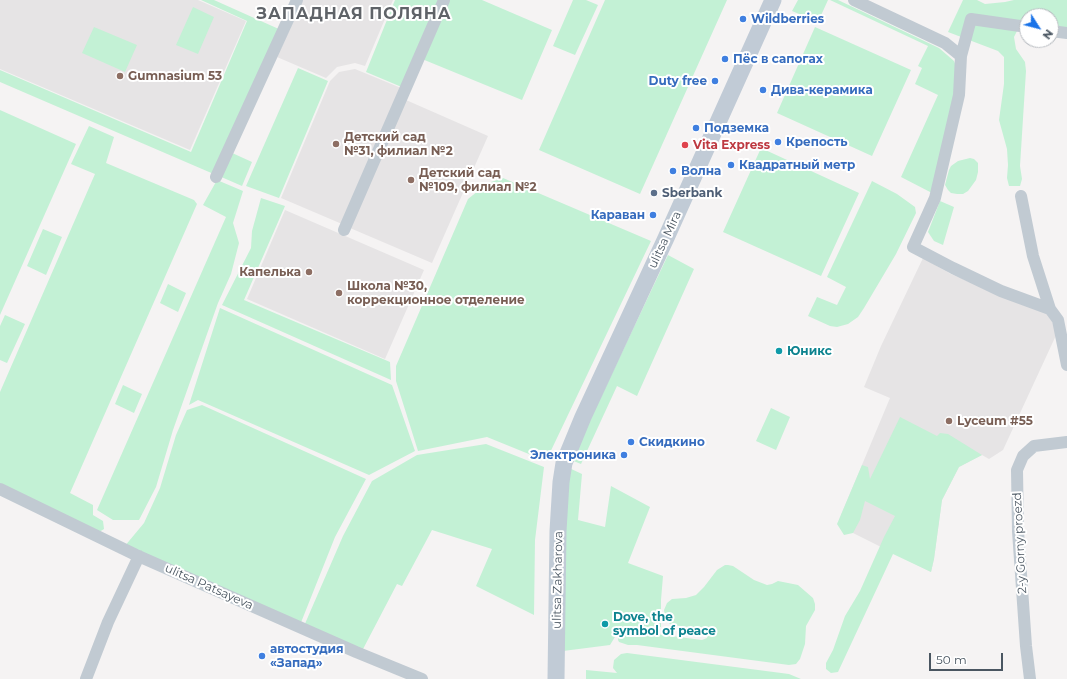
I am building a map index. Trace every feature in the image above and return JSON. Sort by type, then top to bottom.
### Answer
[{"type":"main road","name":"ulitsa Mira","points":[[561,482],[564,463],[583,417],[666,238],[773,0]]},
{"type":"main road","name":"ulitsa Zakharova","points":[[556,679],[558,531],[561,482]]},
{"type":"street","points":[[216,177],[297,0]]},
{"type":"street","points":[[344,230],[444,0]]},
{"type":"street","points":[[854,0],[945,43],[961,56]]},
{"type":"street","points":[[1019,26],[971,19],[961,56],[959,95],[935,198],[914,248],[1001,291],[1050,309],[1062,320],[1067,365]]},
{"type":"street","points":[[1021,196],[1033,256],[1050,309]]},
{"type":"street","name":"2-y Gorny proezd","points":[[1030,679],[1026,646],[1018,531],[1018,470],[1023,456],[1034,446],[1067,442]]},
{"type":"street","name":"ulitsa Patsayeva","points":[[0,490],[139,556],[356,652],[422,679]]},
{"type":"street","points":[[86,679],[108,622],[139,556]]},
{"type":"shaded area","name":"Gumnasium 53","points":[[0,0],[198,0],[246,21],[190,150],[0,69]]},
{"type":"shaded area","points":[[303,0],[393,0],[365,66],[355,63],[337,67],[326,78],[277,57]]},
{"type":"shaded area","points":[[355,69],[401,88],[342,224],[281,198],[330,81],[339,72]]},
{"type":"shaded area","points":[[406,100],[488,136],[432,263],[350,228]]},
{"type":"shaded area","points":[[285,210],[424,270],[385,359],[247,299]]},
{"type":"shaded area","name":"Lyceum #55","points":[[923,258],[951,274],[997,294],[1046,312],[1058,331],[1003,450],[989,459],[982,455],[959,467],[942,500],[931,572],[853,533],[841,515],[890,398],[864,387],[881,346]]},
{"type":"green space","points":[[201,0],[214,0],[281,30],[216,175],[0,82],[0,70],[191,152],[247,21]]},
{"type":"green space","points":[[395,0],[442,0],[404,88],[366,72]]},
{"type":"green space","points":[[447,0],[482,0],[552,30],[522,100],[422,59]]},
{"type":"green space","points":[[573,0],[586,0],[598,5],[575,55],[553,46]]},
{"type":"green space","points":[[605,0],[727,0],[640,194],[539,150]]},
{"type":"green space","points":[[798,0],[828,0],[818,22],[792,11]]},
{"type":"green space","points":[[830,0],[838,0],[939,48],[954,61],[956,66],[955,95],[932,193],[901,177],[938,95],[915,84],[922,68],[918,66],[928,46]]},
{"type":"green space","points":[[963,0],[977,0],[985,4],[1014,0],[1067,0],[1067,30],[1059,28],[1059,8],[1019,8],[1019,28],[1014,37],[1016,49],[1025,62],[1026,71],[1020,166],[1022,179],[1020,186],[1009,186],[1007,178],[1007,149],[999,120],[1004,84],[1004,57],[998,51],[948,32]]},
{"type":"green space","points":[[193,7],[214,17],[198,54],[176,45]]},
{"type":"green space","points":[[94,27],[137,45],[125,72],[82,53]]},
{"type":"green space","points":[[815,27],[911,70],[872,156],[777,113]]},
{"type":"green space","points":[[298,68],[328,81],[279,198],[246,186]]},
{"type":"green space","points":[[0,110],[76,144],[0,315]]},
{"type":"green space","points":[[89,126],[114,137],[106,163],[194,200],[197,204],[70,493],[93,505],[93,515],[103,521],[104,529],[96,534],[0,486],[0,392],[95,174],[71,164]]},
{"type":"green space","points":[[761,148],[859,193],[821,276],[723,232]]},
{"type":"green space","points":[[230,152],[252,162],[242,186],[219,176]]},
{"type":"green space","points":[[970,158],[974,159],[978,163],[976,180],[968,191],[963,194],[951,193],[945,185],[951,166],[958,161]]},
{"type":"green space","points":[[503,178],[651,241],[546,461],[487,437],[418,451],[396,381],[396,366],[468,199],[488,183]]},
{"type":"green space","points":[[217,180],[243,191],[233,223],[239,243],[231,274],[218,303],[173,430],[156,487],[139,520],[113,520],[97,510],[226,217],[203,205]]},
{"type":"green space","points":[[872,181],[897,194],[915,207],[916,213],[896,254],[858,317],[848,324],[837,327],[830,326],[808,316],[817,297],[837,305],[846,287],[827,277]]},
{"type":"green space","points":[[261,198],[285,206],[244,300],[390,362],[391,380],[222,305],[251,248],[252,231]]},
{"type":"green space","points":[[940,201],[954,207],[943,245],[934,241],[928,232]]},
{"type":"green space","points":[[43,229],[62,237],[46,275],[27,266]]},
{"type":"green space","points":[[668,255],[694,269],[637,396],[617,386],[581,464],[571,460]]},
{"type":"green space","points":[[168,284],[186,293],[178,312],[160,303]]},
{"type":"green space","points":[[220,308],[392,385],[415,451],[369,475],[198,400],[189,405]]},
{"type":"green space","points":[[5,315],[25,324],[7,363],[0,360],[0,326]]},
{"type":"green space","points":[[123,385],[142,394],[134,413],[115,404]]},
{"type":"green space","points":[[202,405],[366,479],[335,537],[300,625],[124,547],[144,523],[160,488],[176,435],[187,410]]},
{"type":"green space","points":[[771,408],[790,417],[776,450],[756,441]]},
{"type":"green space","points":[[900,417],[937,436],[940,433],[948,434],[982,455],[959,467],[942,500],[931,572],[893,554],[838,672],[831,673],[826,669],[826,663],[833,650],[845,616],[860,591],[895,516],[865,501],[860,520],[853,533],[844,535],[837,524],[862,465],[868,467],[870,479]]},
{"type":"green space","points":[[486,444],[544,467],[535,540],[534,615],[476,586],[492,549],[432,530],[402,586],[397,584],[362,651],[304,626],[343,536],[372,481],[417,455]]},
{"type":"green space","points":[[567,467],[582,474],[578,520],[605,527],[611,486],[650,507],[628,563],[663,576],[661,627],[621,627],[610,645],[563,651]]},
{"type":"green space","points":[[725,565],[733,566],[754,580],[767,585],[778,581],[798,585],[813,598],[815,610],[806,626],[805,644],[800,659],[796,664],[789,665],[628,645],[619,642],[618,635],[626,629],[702,640],[707,638],[708,634],[699,628],[671,625],[665,619],[664,610],[667,603],[672,599],[686,598],[696,595],[717,570]]},
{"type":"green space","points":[[627,653],[789,674],[801,679],[586,679],[586,670],[617,673],[613,668],[614,660],[621,654]]},
{"type":"place","name":"Wildberries","points":[[743,19]]},
{"type":"place","name":"Пёс в сапогах","points":[[725,59]]},
{"type":"place","name":"Gumnasium 53","points":[[120,76]]},
{"type":"place","name":"Duty free","points":[[715,81]]},
{"type":"place","name":"Дива-керамика","points":[[763,90]]},
{"type":"place","name":"Подземка","points":[[696,128]]},
{"type":"place","name":"Крепость","points":[[778,142]]},
{"type":"place","name":"Детский сад №31, филиал №2","points":[[336,144]]},
{"type":"place","name":"Vita Express","points":[[685,145]]},
{"type":"place","name":"Квадратный метр","points":[[731,165]]},
{"type":"place","name":"Волна","points":[[673,171]]},
{"type":"place","name":"Детский сад №109, филиал №2","points":[[411,180]]},
{"type":"place","name":"Sberbank","points":[[654,193]]},
{"type":"place","name":"Караван","points":[[653,215]]},
{"type":"place","name":"Капелька","points":[[309,272]]},
{"type":"place","name":"Школа №30, коррекционное отделение","points":[[339,293]]},
{"type":"place","name":"Юникс","points":[[779,351]]},
{"type":"place","name":"Lyceum #55","points":[[949,421]]},
{"type":"place","name":"Скидкино","points":[[631,442]]},
{"type":"place","name":"Электроника","points":[[624,455]]},
{"type":"place","name":"Dove, the symbol of peace","points":[[605,624]]},
{"type":"place","name":"автостудия «Запад»","points":[[262,656]]},
{"type":"district","name":"ЗАПАДНАЯ ПОЛЯНА","points":[[354,14]]}]
